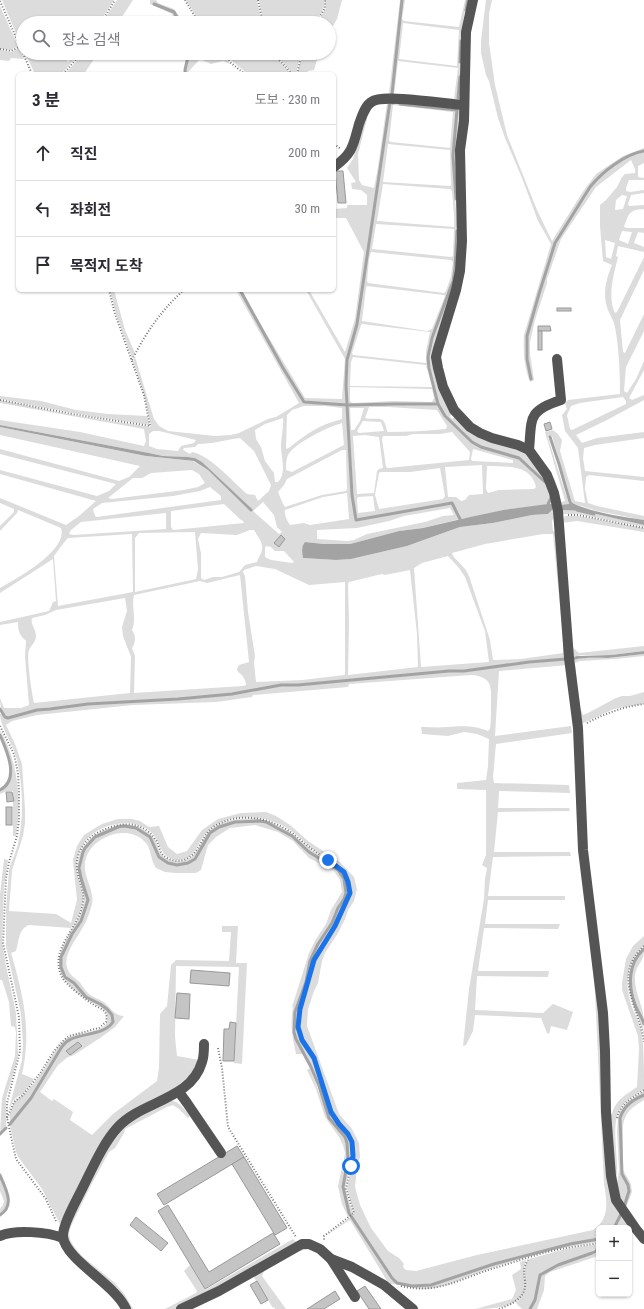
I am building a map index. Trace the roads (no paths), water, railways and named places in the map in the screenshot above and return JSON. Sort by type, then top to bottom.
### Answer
[{"type":"street","points":[[473,0],[466,32],[464,121],[460,150],[462,241],[460,272],[436,357],[443,387],[454,410],[470,427],[480,433],[529,450],[547,475],[554,493],[558,516],[569,658],[578,728],[583,850],[603,1013],[606,1112],[611,1176],[616,1200],[644,1239]]},
{"type":"street","points":[[336,166],[345,159],[353,147],[362,115],[367,105],[372,101],[385,98],[464,105]]},
{"type":"street","points":[[529,450],[531,423],[535,413],[542,407],[561,400],[558,359]]},
{"type":"street","points":[[126,1309],[115,1293],[70,1251],[63,1238],[64,1230],[78,1197],[111,1135],[119,1126],[139,1111],[179,1092],[193,1079],[202,1062],[204,1044]]},
{"type":"street","points":[[179,1092],[221,1153]]},
{"type":"street","points":[[0,1236],[9,1233],[38,1233],[56,1235],[63,1238]]},
{"type":"street","points":[[181,1309],[219,1291],[302,1244],[309,1244],[320,1249],[331,1259],[354,1297]]},
{"type":"street","points":[[331,1259],[352,1267],[384,1284],[413,1309]]},
{"type":"waterway","points":[[392,94],[402,0]]},
{"type":"waterway","points":[[466,10],[468,0]]},
{"type":"waterway","points":[[154,4],[174,12],[176,16]]},
{"type":"waterway","points":[[460,62],[461,41]]},
{"type":"waterway","points":[[185,72],[187,60]]},
{"type":"waterway","points":[[458,98],[460,77]]},
{"type":"waterway","points":[[393,103],[390,102],[357,324],[347,360],[346,385],[348,424],[352,495],[356,520],[452,503],[460,519]]},
{"type":"waterway","points":[[400,104],[457,110],[453,156],[456,199]]},
{"type":"waterway","points":[[531,379],[527,359],[527,336],[555,243],[595,181],[614,164],[629,156],[644,151]]},
{"type":"waterway","points":[[438,404],[429,368],[428,357],[432,338],[453,281],[457,231]]},
{"type":"waterway","points":[[241,292],[283,368],[304,402],[347,405],[438,404],[445,416],[472,442],[481,447],[519,458],[545,482]]},
{"type":"waterway","points":[[550,437],[572,505]]},
{"type":"waterway","points":[[548,504],[551,498]]},
{"type":"waterway","points":[[577,510],[594,514]]},
{"type":"waterway","points":[[0,709],[5,717],[8,718],[37,710],[88,704],[178,699],[232,694],[281,685],[298,685],[449,671],[464,671],[529,662],[566,659]]},
{"type":"waterway","points":[[0,735],[6,749],[11,772],[6,785],[0,790]]},
{"type":"waterway","points":[[10,1124],[31,1098],[65,1043],[76,1037],[99,1032],[113,1022],[112,1015],[107,1009],[86,997],[74,983],[65,977],[61,967],[61,957],[72,934],[81,921],[88,900],[79,868],[85,848],[95,837],[118,827],[124,826],[136,828],[150,837],[159,857],[168,863],[177,865],[188,863],[195,859],[210,833],[219,827],[235,822],[266,822],[292,836],[309,852],[338,870],[344,879],[346,893],[344,899],[310,961],[306,982],[295,1012],[294,1032],[319,1086],[329,1118],[345,1137],[347,1143],[348,1159],[343,1187],[349,1213],[392,1278],[397,1283],[412,1286],[431,1285],[494,1264],[570,1244],[596,1240]]},
{"type":"waterway","points":[[644,949],[635,961],[631,975],[631,989],[633,997],[644,1024]]},
{"type":"waterway","points":[[624,1207],[629,1191],[628,1185],[622,1174],[620,1118],[629,1104],[644,1095]]},
{"type":"waterway","points":[[0,1134],[6,1128]]},
{"type":"waterway","points":[[0,1175],[8,1196],[5,1211],[0,1215]]},
{"type":"waterway","points":[[616,1225],[621,1214]]},
{"type":"waterway","points":[[530,1309],[535,1300],[540,1275],[558,1265],[596,1251]]}]
